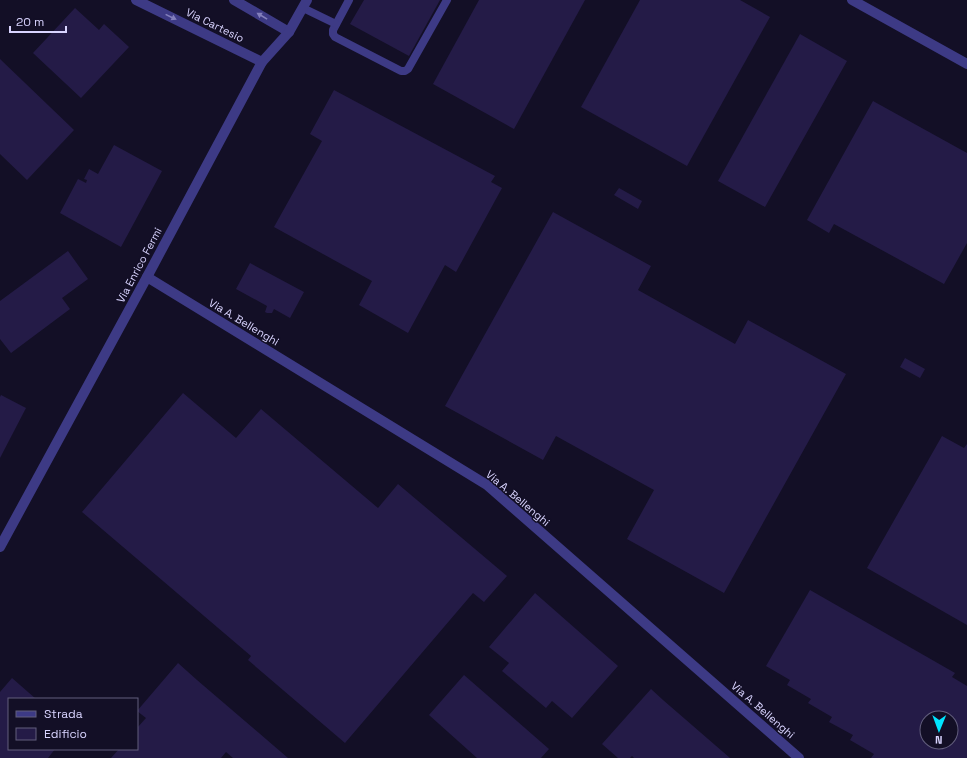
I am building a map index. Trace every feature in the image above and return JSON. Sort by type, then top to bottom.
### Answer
[{"type":"street","name":"Via Cartesio","points":[[136,0],[262,62]]},
{"type":"street","points":[[234,0],[289,32]]},
{"type":"street","points":[[852,0],[967,64]]},
{"type":"street","name":"Via Enrico Fermi","points":[[0,547],[262,62],[289,32],[305,4]]},
{"type":"street","name":"Via A. Bellenghi","points":[[147,277],[487,485],[799,758]]},
{"type":"lane","points":[[349,0],[333,30],[335,37],[401,71],[408,69],[447,0]]},
{"type":"lane","points":[[305,4],[336,24]]},
{"type":"building","points":[[364,0],[440,0],[409,56],[350,24]]},
{"type":"building","points":[[479,0],[585,0],[514,129],[433,84]]},
{"type":"building","points":[[640,0],[740,0],[770,17],[687,166],[581,107]]},
{"type":"building","points":[[75,8],[99,30],[104,24],[129,47],[81,98],[33,53]]},
{"type":"building","points":[[800,34],[847,61],[765,207],[718,181]]},
{"type":"building","points":[[0,59],[74,130],[27,180],[0,154]]},
{"type":"building","points":[[334,90],[495,176],[491,182],[502,188],[456,272],[445,265],[408,333],[359,305],[372,281],[274,227],[322,141],[310,134]]},
{"type":"building","points":[[873,101],[967,153],[967,243],[944,284],[834,224],[829,233],[807,220]]},
{"type":"building","points":[[114,145],[162,171],[121,247],[60,213],[78,179],[86,183],[87,180],[84,179],[89,169],[98,174]]},
{"type":"building","points":[[619,188],[642,201],[638,209],[614,195]]},
{"type":"building","points":[[553,212],[651,266],[638,290],[735,344],[748,320],[846,374],[724,593],[627,539],[654,490],[556,436],[543,460],[445,406]]},
{"type":"building","points":[[68,251],[88,279],[62,298],[70,309],[11,353],[0,339],[0,301]]},
{"type":"building","points":[[250,263],[304,292],[290,318],[274,309],[272,313],[265,312],[267,306],[236,289]]},
{"type":"building","points":[[905,358],[925,369],[920,378],[900,367]]},
{"type":"building","points":[[183,393],[236,438],[261,409],[378,508],[398,484],[507,576],[484,602],[473,593],[345,743],[248,660],[251,656],[82,512]]},
{"type":"building","points":[[1,395],[26,408],[0,458],[0,397]]},
{"type":"building","points":[[942,436],[964,448],[967,444],[967,625],[867,568]]},
{"type":"building","points":[[810,590],[955,673],[952,677],[967,686],[967,758],[871,758],[874,754],[850,740],[853,735],[829,722],[832,717],[808,703],[811,699],[787,685],[790,680],[766,666]]},
{"type":"building","points":[[535,593],[618,666],[572,718],[552,701],[546,708],[502,671],[509,663],[489,647]]},
{"type":"building","points":[[178,663],[288,758],[233,758],[226,752],[221,758],[111,758],[118,750],[138,750],[138,727],[146,718],[138,712],[138,710]]},
{"type":"building","points":[[464,675],[549,749],[541,758],[477,758],[429,715]]},
{"type":"building","points":[[12,678],[35,698],[8,698],[8,750],[54,750],[48,758],[0,758],[0,692]]},
{"type":"building","points":[[651,689],[730,758],[634,758],[632,756],[630,758],[618,758],[602,744]]}]
